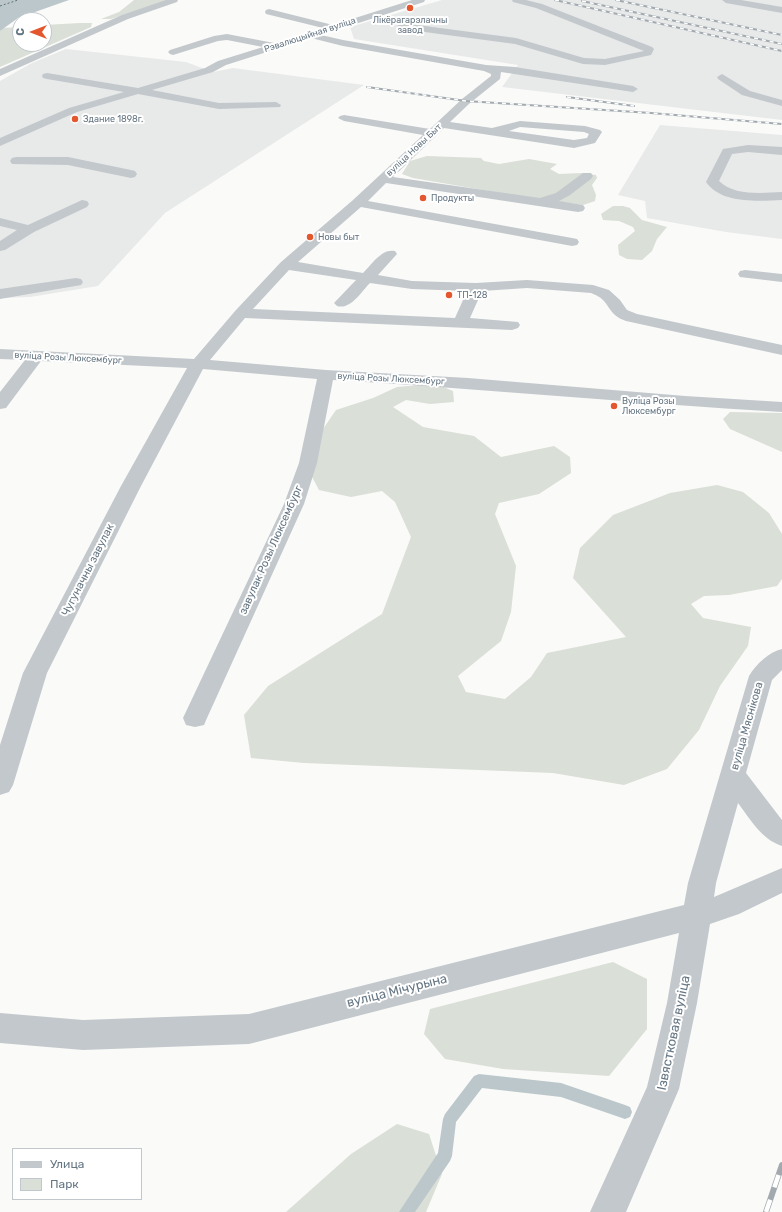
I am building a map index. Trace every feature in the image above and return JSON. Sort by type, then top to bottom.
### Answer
[{"type":"street","points":[[0,73],[125,17],[174,0]]},
{"type":"street","name":"Рэвалюцыйная вуліца","points":[[0,142],[73,110],[209,70],[222,63],[421,0]]},
{"type":"street","points":[[402,26],[516,41],[583,61],[605,62],[648,53],[649,49],[539,6],[516,0]]},
{"type":"street","points":[[726,0],[782,10]]},
{"type":"street","points":[[392,2],[407,5]]},
{"type":"street","points":[[269,12],[334,28]]},
{"type":"street","points":[[311,35],[343,43],[486,68],[514,70],[633,90]]},
{"type":"street","points":[[173,52],[217,38],[227,37],[275,47]]},
{"type":"street","name":"вуліца Новы Быт","points":[[198,364],[241,313],[286,265],[358,203],[466,101],[496,77],[496,72],[486,68]]},
{"type":"street","points":[[47,76],[139,90],[219,106],[276,105]]},
{"type":"street","points":[[722,77],[746,93],[782,103]]},
{"type":"street","points":[[344,118],[432,133]]},
{"type":"street","points":[[441,124],[492,132],[574,144],[591,141],[596,132],[585,129],[520,124],[492,132]]},
{"type":"street","points":[[0,148],[11,164],[68,161],[132,174]]},
{"type":"street","points":[[782,151],[753,148],[735,149],[727,152],[712,182],[716,188],[727,193],[766,197],[782,196]]},
{"type":"street","points":[[538,202],[553,200],[564,195],[587,176]]},
{"type":"street","points":[[382,179],[578,208]]},
{"type":"street","points":[[358,203],[572,242]]},
{"type":"street","points":[[0,248],[29,229],[82,204]]},
{"type":"street","points":[[0,222],[29,229]]},
{"type":"street","points":[[342,303],[390,254]]},
{"type":"street","points":[[286,265],[412,285],[476,287],[527,284],[593,289],[604,293],[615,303],[621,313],[632,318],[782,350]]},
{"type":"street","points":[[745,274],[782,278]]},
{"type":"street","points":[[0,294],[76,282]]},
{"type":"street","points":[[460,323],[476,287]]},
{"type":"street","points":[[241,313],[512,325]]},
{"type":"street","name":"вуліца Розы Люксембург","points":[[0,354],[198,364],[326,375],[468,383],[685,401],[782,407]]},
{"type":"street","points":[[0,404],[36,357]]},
{"type":"street","name":"Чугуначны завулак","points":[[0,785],[35,673],[130,486],[198,364]]},
{"type":"street","name":"завулак Розы Люксембург","points":[[195,718],[294,504],[308,463],[326,375]]},
{"type":"street","name":"вуліца Мяснікова","points":[[782,657],[761,676],[733,775],[770,826],[782,835]]},
{"type":"street","name":"Ізвястковая вуліца","points":[[608,1212],[663,1089],[682,1003],[702,883],[733,775]]},
{"type":"street","name":"вуліца Мічурына","points":[[0,1028],[84,1035],[249,1029],[697,915],[729,905],[782,880]]},
{"type":"shaded area","points":[[0,0],[69,0],[35,12],[12,12],[12,22],[0,31]]},
{"type":"shaded area","points":[[442,0],[782,0],[782,120],[502,87],[518,65],[354,39],[350,27]]},
{"type":"shaded area","points":[[66,49],[186,62],[213,72],[233,68],[364,85],[165,213],[98,286],[30,297],[0,298],[0,81],[32,63]]},
{"type":"shaded area","points":[[660,125],[782,135],[782,239],[726,232],[647,218],[645,201],[618,195]]},
{"type":"green space","points":[[134,0],[170,0],[111,19],[101,19],[119,12]]},
{"type":"green space","points":[[92,23],[91,27],[52,44],[52,25]]},
{"type":"green space","points":[[12,27],[12,52],[34,52],[0,67],[0,31],[2,28]]},
{"type":"green space","points":[[427,156],[481,158],[484,161],[499,164],[529,159],[557,164],[550,169],[559,174],[582,173],[596,175],[597,178],[592,185],[596,195],[595,201],[583,205],[518,196],[413,178],[402,174],[410,161]]},
{"type":"green space","points":[[613,206],[630,208],[642,220],[667,227],[657,239],[652,251],[642,260],[627,259],[619,255],[618,245],[635,231],[633,227],[619,221],[603,220],[601,214]]},
{"type":"green space","points":[[419,385],[441,386],[453,391],[454,402],[430,404],[406,400],[393,407],[423,427],[474,436],[501,457],[554,446],[570,457],[571,473],[539,494],[499,503],[495,514],[516,566],[511,612],[501,641],[458,676],[466,692],[505,699],[531,677],[547,653],[626,637],[573,578],[580,548],[613,515],[670,493],[717,485],[743,492],[769,513],[782,534],[782,579],[777,586],[729,595],[704,596],[691,604],[703,618],[751,627],[748,646],[720,686],[699,730],[667,769],[624,785],[553,773],[304,763],[251,758],[244,715],[268,686],[382,614],[411,537],[395,502],[382,491],[351,497],[319,490],[310,473],[323,429],[336,410],[373,398],[397,387]]},
{"type":"green space","points":[[730,412],[782,413],[782,452],[730,429],[723,419]]},
{"type":"green space","points":[[613,962],[647,979],[647,1029],[609,1076],[503,1069],[445,1059],[424,1034],[430,1009]]},
{"type":"green space","points":[[397,1124],[429,1134],[442,1174],[426,1212],[286,1212],[351,1154]]},
{"type":"waterway","points":[[406,1212],[445,1156],[450,1119],[479,1081],[561,1090],[625,1112]]},
{"type":"ferry route","points":[[0,6],[18,0]]},
{"type":"railway","points":[[555,0],[782,51]]},
{"type":"railway","points":[[616,0],[782,35]]},
{"type":"railway","points":[[582,1],[782,44]]},
{"type":"railway","points":[[367,87],[466,101],[651,113],[782,124]]},
{"type":"railway","points":[[567,97],[634,106]]},
{"type":"railway","points":[[766,1212],[782,1165]]},
{"type":"place","name":"Лікёрагарэлачны завод","points":[[410,8]]},
{"type":"place","name":"Здание 1898г.","points":[[75,119]]},
{"type":"place","name":"Продукты","points":[[423,198]]},
{"type":"place","name":"Новы быт","points":[[310,237]]},
{"type":"place","name":"ТП-128","points":[[449,295]]},
{"type":"place","name":"Вуліца Розы Люксембург","points":[[614,406]]}]
